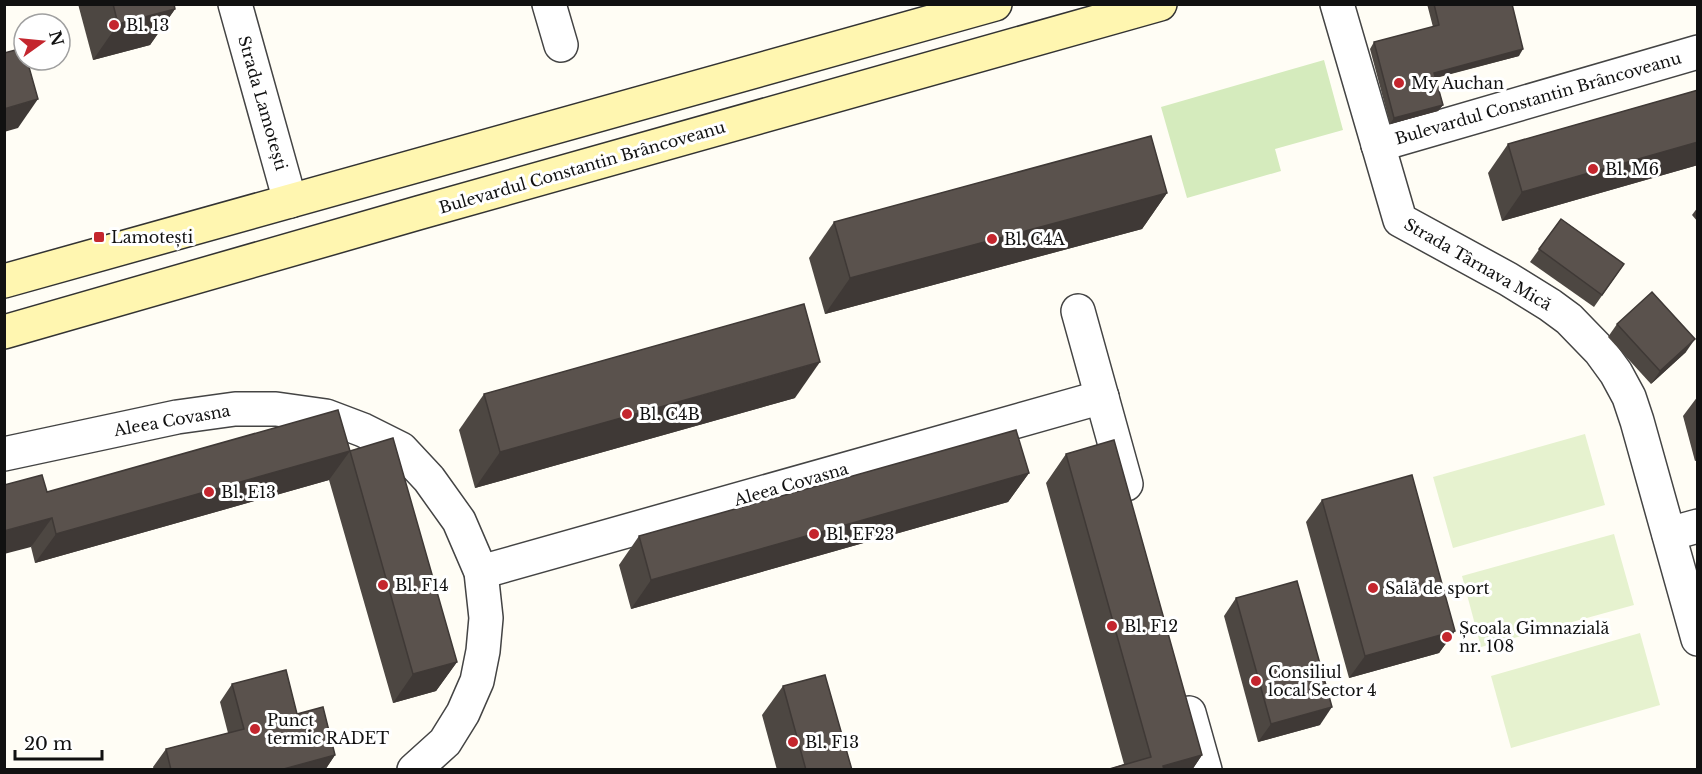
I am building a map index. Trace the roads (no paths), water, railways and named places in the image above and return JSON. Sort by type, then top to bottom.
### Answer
[{"type":"main road","points":[[4,281],[995,4]]},
{"type":"main road","name":"Bulevardul Constantin Brâncoveanu","points":[[4,332],[1160,4]]},
{"type":"street","name":"Strada Lamotești","points":[[235,4],[290,201]]},
{"type":"street","points":[[549,4],[561,45]]},
{"type":"street","name":"Strada Târnava Mică","points":[[1337,4],[1400,220],[1508,279],[1550,305],[1569,319],[1600,351],[1616,373],[1629,398],[1683,530],[1698,639]]},
{"type":"street","name":"Bulevardul Constantin Brâncoveanu","points":[[1378,145],[1698,52]]},
{"type":"street","points":[[1078,311],[1133,510]]},
{"type":"street","name":"Aleea Covasna","points":[[481,572],[1102,398]]},
{"type":"street","name":"Aleea Covasna","points":[[4,454],[177,417],[235,409],[276,410],[326,416],[363,430],[400,449],[429,479],[459,521],[481,572],[486,618],[477,681],[463,713],[445,742],[414,770]]},
{"type":"street","points":[[1180,679],[1204,770]]},
{"type":"place","name":"Bl. 13","points":[[114,25]]},
{"type":"place","name":"My Auchan","points":[[1399,83]]},
{"type":"place","name":"Bl. M6","points":[[1593,169]]},
{"type":"place","name":"Lamotești","points":[[99,237]]},
{"type":"place","name":"Bl. C4A","points":[[992,239]]},
{"type":"place","name":"Bl. C4B","points":[[627,414]]},
{"type":"place","name":"Bl. E13","points":[[209,492]]},
{"type":"place","name":"Bl. EF23","points":[[814,534]]},
{"type":"place","name":"Bl. F14","points":[[383,585]]},
{"type":"place","name":"Sală de sport","points":[[1373,588]]},
{"type":"place","name":"Bl. F12","points":[[1112,626]]},
{"type":"place","name":"Școala Gimnazială nr. 108","points":[[1447,637]]},
{"type":"place","name":"Consiliul local Sector 4","points":[[1256,681]]},
{"type":"place","name":"Punct termic RADET","points":[[255,729]]},
{"type":"place","name":"Bl. F13","points":[[793,742]]}]
